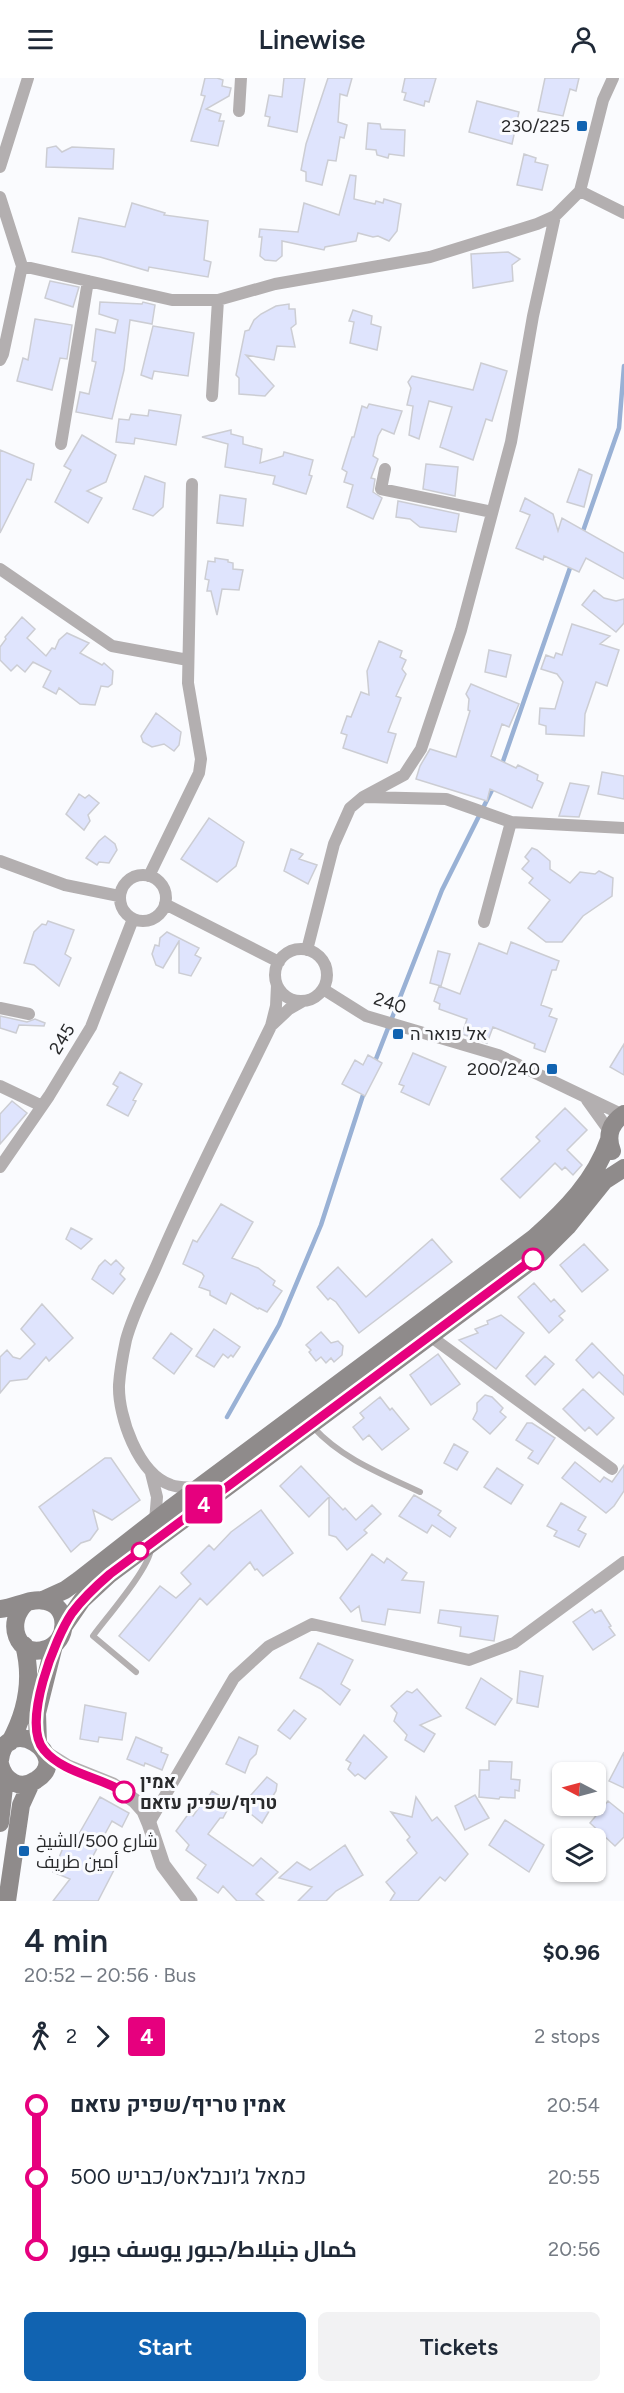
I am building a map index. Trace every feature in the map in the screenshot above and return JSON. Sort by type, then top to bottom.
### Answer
[{"type":"main road","points":[[0,1609],[35,1601],[65,1590],[534,1238],[564,1210],[592,1177],[600,1163],[614,1122],[623,1115]]},
{"type":"main road","points":[[609,1136],[612,1150],[624,1162]]},
{"type":"main road","points":[[64,1626],[93,1588],[512,1276],[556,1240],[604,1181],[624,1168]]},
{"type":"main road","points":[[0,1823],[4,1787],[1,1765],[3,1750],[10,1742],[21,1719],[28,1689],[29,1664],[14,1621],[17,1613],[35,1601],[56,1606],[64,1626],[63,1633],[54,1645],[37,1713],[41,1748],[46,1765],[21,1805],[7,1901]]},
{"type":"main road","points":[[0,1622],[20,1641],[40,1650],[54,1645]]},
{"type":"main road","points":[[10,1742],[24,1738],[41,1748]]},
{"type":"main road","points":[[1,1765],[6,1777],[16,1784],[36,1780]]},
{"type":"street","points":[[0,166],[28,78]]},
{"type":"street","points":[[239,111],[241,78]]},
{"type":"street","points":[[601,78],[603,100]]},
{"type":"street","points":[[22,266],[172,300],[218,300],[275,284],[430,257],[537,224],[555,216],[580,191],[603,100],[613,78]]},
{"type":"street","points":[[580,191],[624,213]]},
{"type":"street","points":[[0,197],[22,266],[0,360]]},
{"type":"street","points":[[307,950],[334,844],[350,808],[363,797],[404,775],[421,749],[461,630],[511,442],[533,316],[555,216]]},
{"type":"street","points":[[62,444],[88,281]]},
{"type":"street","points":[[212,396],[218,300]]},
{"type":"street","points":[[385,469],[381,489],[492,512]]},
{"type":"street","points":[[149,876],[199,773],[201,759],[188,683],[192,484]]},
{"type":"street","points":[[0,569],[112,646],[188,660]]},
{"type":"street","points":[[363,797],[446,799],[511,822],[624,828]]},
{"type":"street","points":[[484,922],[511,822]]},
{"type":"street","points":[[0,861],[65,885],[119,896]]},
{"type":"street","points":[[142,874],[149,876],[161,883],[166,896],[165,904],[163,910],[153,919],[140,921],[133,919],[122,908],[119,896],[128,880],[142,874]]},
{"type":"street","points":[[165,904],[279,962]]},
{"type":"street","name":"245","points":[[0,1167],[42,1106],[91,1027],[133,919]]},
{"type":"street","points":[[198,1488],[171,1485],[160,1480],[149,1469],[136,1450],[121,1408],[119,1386],[127,1338],[182,1207],[271,1026],[277,998],[276,969],[279,962],[291,951],[307,950],[314,953],[324,965],[326,981],[323,988],[311,999],[289,1009],[271,1026]]},
{"type":"street","points":[[277,985],[287,997],[303,1001]]},
{"type":"street","name":"240","points":[[323,988],[366,1016],[498,1055],[623,1115]]},
{"type":"street","points":[[0,1008],[29,1014]]},
{"type":"street","points":[[0,1086],[42,1106]]},
{"type":"street","name":"240","points":[[584,1097],[597,1111],[609,1136]]},
{"type":"street","points":[[430,1336],[612,1468]]},
{"type":"street","points":[[149,1469],[156,1487],[155,1521]]},
{"type":"street","points":[[149,1823],[234,1678],[268,1646],[312,1624],[468,1660],[513,1643],[624,1562]]},
{"type":"street","points":[[41,1748],[80,1773],[113,1785],[126,1793],[144,1811],[163,1865],[190,1901]]},
{"type":"street","points":[[36,1780],[80,1773]]},
{"type":"lane","points":[[311,1424],[326,1441],[354,1461],[420,1492]]},
{"type":"lane","points":[[136,1672],[93,1636],[150,1557],[151,1543]]},
{"type":"building","points":[[205,78],[223,80],[222,86],[231,88],[229,96],[206,109],[221,114],[219,121],[224,121],[218,146],[191,141],[205,96],[201,95]]},
{"type":"building","points":[[284,78],[305,78],[297,132],[268,126],[270,117],[265,116],[269,95],[282,97]]},
{"type":"building","points":[[328,78],[352,78],[347,96],[340,94],[338,122],[347,125],[344,138],[340,137],[336,161],[328,160],[322,185],[306,181],[306,172],[301,170],[306,144]]},
{"type":"building","points":[[405,78],[436,78],[429,102],[425,101],[424,106],[404,100],[406,93],[402,92]]},
{"type":"building","points":[[545,78],[579,78],[576,91],[570,89],[563,116],[538,111]]},
{"type":"building","points":[[477,101],[519,112],[512,144],[469,132]]},
{"type":"building","points":[[368,123],[380,124],[381,129],[405,130],[404,156],[389,154],[388,158],[377,155],[376,150],[366,149]]},
{"type":"building","points":[[56,146],[62,152],[72,147],[114,149],[113,169],[46,167],[47,148]]},
{"type":"building","points":[[524,154],[536,158],[535,162],[548,165],[542,190],[517,185]]},
{"type":"building","points":[[350,175],[356,176],[354,199],[375,204],[376,201],[383,203],[384,199],[401,204],[397,231],[389,241],[378,236],[358,233],[356,241],[325,247],[324,250],[282,241],[282,256],[276,261],[265,260],[260,256],[262,237],[259,237],[260,229],[298,232],[304,203],[339,215]]},
{"type":"building","points":[[132,203],[165,213],[164,215],[208,221],[204,260],[211,262],[208,277],[149,267],[148,271],[100,257],[72,252],[79,218],[125,227]]},
{"type":"building","points":[[508,252],[520,259],[512,265],[513,281],[473,288],[471,254]]},
{"type":"building","points":[[50,281],[79,287],[73,307],[45,298]]},
{"type":"building","points":[[100,302],[142,304],[143,302],[155,305],[152,324],[130,320],[124,370],[112,419],[76,412],[80,392],[89,394],[96,362],[92,361],[96,329],[115,333],[118,320],[99,314]]},
{"type":"building","points":[[289,304],[289,309],[295,309],[296,324],[291,328],[295,347],[277,346],[274,360],[246,355],[274,386],[265,396],[239,394],[239,378],[236,375],[245,331],[249,330],[254,320],[261,314],[276,306]]},
{"type":"building","points":[[353,310],[372,316],[371,324],[381,327],[377,350],[350,343],[354,322],[349,321]]},
{"type":"building","points":[[35,319],[72,325],[67,359],[60,358],[52,390],[17,381],[23,358],[28,360]]},
{"type":"building","points":[[153,326],[194,333],[188,376],[154,371],[152,379],[141,375]]},
{"type":"building","points":[[481,363],[507,371],[492,421],[486,419],[473,460],[440,447],[452,407],[429,401],[419,439],[409,435],[413,406],[407,405],[411,388],[408,382],[412,376],[473,390]]},
{"type":"building","points":[[369,404],[402,411],[394,434],[382,429],[378,436],[373,456],[378,459],[371,478],[375,479],[373,492],[382,498],[373,519],[347,507],[353,485],[344,482],[347,472],[342,469],[362,406],[367,408]]},
{"type":"building","points":[[149,410],[181,415],[176,445],[135,438],[134,444],[116,442],[119,419],[129,420],[131,414],[148,416]]},
{"type":"building","points":[[231,430],[231,434],[243,437],[243,444],[262,449],[260,463],[283,456],[284,452],[313,460],[309,475],[312,476],[306,494],[273,484],[275,476],[225,467],[228,444],[202,437]]},
{"type":"building","points":[[82,435],[116,455],[106,482],[87,491],[102,498],[88,523],[55,502],[71,470],[64,466]]},
{"type":"building","points":[[0,450],[34,464],[31,480],[27,479],[0,533]]},
{"type":"building","points":[[426,464],[458,467],[455,496],[423,489]]},
{"type":"building","points":[[579,469],[592,475],[584,507],[567,502]]},
{"type":"building","points":[[145,476],[165,483],[163,507],[153,516],[133,509]]},
{"type":"building","points":[[220,495],[246,499],[243,526],[217,523]]},
{"type":"building","points":[[525,498],[553,514],[558,531],[562,518],[624,553],[624,579],[586,558],[579,572],[544,556],[543,560],[516,548],[530,515],[520,511]]},
{"type":"building","points":[[398,501],[459,514],[456,532],[420,527],[410,519],[396,517]]},
{"type":"building","points":[[215,558],[228,560],[233,563],[233,569],[243,570],[239,590],[222,589],[217,615],[211,591],[207,591],[209,580],[205,579],[208,561],[215,562]]},
{"type":"building","points":[[594,590],[604,598],[616,601],[624,599],[624,623],[616,632],[582,605]]},
{"type":"building","points":[[22,617],[35,629],[27,638],[46,656],[52,648],[55,649],[59,640],[67,633],[89,643],[80,653],[102,665],[104,663],[113,671],[112,684],[108,687],[101,686],[95,705],[80,704],[59,688],[56,694],[43,687],[51,671],[33,662],[25,672],[17,665],[11,671],[0,660],[0,647],[5,637]]},
{"type":"building","points":[[572,624],[610,636],[600,644],[619,650],[607,686],[596,682],[585,714],[584,736],[546,734],[546,726],[539,724],[540,708],[555,709],[563,682],[557,674],[541,669],[546,655],[554,658],[556,653],[562,655]]},
{"type":"building","points":[[379,641],[402,651],[400,657],[406,660],[402,669],[406,674],[396,696],[401,698],[388,732],[396,734],[387,763],[343,748],[347,735],[341,733],[347,716],[351,717],[361,692],[369,695],[367,671]]},
{"type":"building","points":[[489,650],[511,655],[506,677],[485,672]]},
{"type":"building","points":[[471,684],[519,704],[509,727],[502,724],[491,756],[538,775],[537,780],[543,783],[532,808],[490,789],[487,801],[416,779],[420,766],[430,749],[456,757],[470,711],[466,694]]},
{"type":"building","points":[[156,713],[181,732],[179,745],[174,751],[164,744],[152,747],[143,742],[141,736]]},
{"type":"building","points":[[602,772],[624,776],[624,799],[598,794]]},
{"type":"building","points":[[570,783],[589,786],[579,817],[559,816]]},
{"type":"building","points":[[79,794],[85,798],[89,795],[99,803],[88,815],[90,821],[84,830],[66,814]]},
{"type":"building","points":[[209,818],[244,842],[236,866],[217,882],[181,859]]},
{"type":"building","points":[[105,836],[115,844],[117,850],[109,863],[99,862],[97,865],[86,858]]},
{"type":"building","points":[[532,848],[550,861],[550,869],[570,883],[580,872],[595,874],[599,871],[613,878],[612,896],[583,916],[562,942],[546,942],[528,928],[550,900],[529,883],[533,878],[522,869],[529,861],[525,857]]},
{"type":"building","points":[[291,849],[303,854],[299,859],[317,865],[308,884],[284,871]]},
{"type":"building","points":[[48,921],[74,930],[65,954],[71,958],[59,986],[34,965],[24,963],[34,932],[42,924],[46,925]]},
{"type":"building","points":[[167,932],[199,948],[195,955],[201,958],[191,976],[179,973],[179,941],[163,968],[156,965],[152,954],[155,945],[159,946],[160,938]]},
{"type":"building","points":[[511,942],[559,961],[556,970],[552,970],[541,1005],[552,1009],[549,1016],[557,1019],[545,1052],[534,1048],[535,1044],[493,1027],[487,1043],[462,1034],[467,1019],[439,1009],[440,1004],[434,1001],[439,986],[460,994],[479,943],[507,954]]},
{"type":"building","points":[[438,951],[450,954],[441,986],[430,983]]},
{"type":"building","points":[[0,1016],[27,1022],[35,1019],[45,1023],[44,1026],[19,1025],[16,1033],[0,1028]]},
{"type":"building","points":[[624,1044],[624,1075],[610,1067]]},
{"type":"building","points":[[413,1053],[446,1067],[429,1105],[401,1092],[404,1086],[399,1084]]},
{"type":"building","points":[[368,1055],[382,1063],[365,1096],[342,1084],[355,1060],[363,1065]]},
{"type":"building","points":[[120,1072],[142,1084],[133,1100],[136,1101],[128,1116],[107,1105],[118,1087],[113,1084]]},
{"type":"building","points":[[12,1101],[27,1113],[0,1144],[0,1114]]},
{"type":"building","points":[[565,1108],[587,1130],[567,1150],[582,1165],[573,1175],[565,1167],[562,1170],[555,1163],[520,1198],[501,1179],[540,1141],[536,1137]]},
{"type":"building","points":[[221,1204],[253,1222],[232,1258],[258,1268],[275,1281],[273,1285],[282,1291],[267,1312],[231,1293],[226,1304],[210,1295],[210,1291],[199,1287],[204,1276],[202,1273],[183,1264],[193,1240],[197,1242]]},
{"type":"building","points":[[71,1228],[92,1239],[81,1249],[66,1239]]},
{"type":"building","points":[[432,1239],[452,1262],[359,1333],[336,1302],[330,1298],[328,1300],[317,1287],[338,1267],[366,1297]]},
{"type":"building","points":[[584,1244],[608,1270],[582,1292],[560,1265]]},
{"type":"building","points":[[105,1260],[111,1265],[116,1260],[124,1268],[120,1274],[125,1279],[113,1294],[92,1279]]},
{"type":"building","points":[[534,1283],[551,1302],[554,1299],[565,1311],[559,1316],[563,1320],[549,1333],[518,1297]]},
{"type":"building","points":[[42,1304],[73,1338],[49,1361],[46,1357],[27,1379],[10,1381],[0,1393],[0,1357],[7,1350],[13,1357],[20,1359],[35,1344],[21,1329]]},
{"type":"building","points":[[501,1315],[524,1333],[496,1369],[459,1340],[478,1333],[475,1329]]},
{"type":"building","points":[[214,1329],[240,1347],[233,1357],[231,1355],[228,1358],[223,1354],[214,1367],[196,1356]]},
{"type":"building","points":[[321,1332],[331,1343],[338,1341],[343,1346],[342,1355],[334,1362],[331,1358],[326,1363],[321,1357],[316,1361],[309,1352],[311,1350],[306,1345]]},
{"type":"building","points":[[171,1333],[192,1349],[174,1374],[153,1358]]},
{"type":"building","points":[[592,1343],[624,1376],[624,1395],[599,1372],[593,1378],[576,1360]]},
{"type":"building","points":[[438,1354],[460,1384],[431,1405],[410,1375]]},
{"type":"building","points":[[545,1356],[554,1364],[535,1385],[526,1376]]},
{"type":"building","points":[[583,1389],[614,1418],[597,1435],[589,1427],[585,1431],[563,1409]]},
{"type":"building","points":[[485,1395],[492,1397],[503,1408],[500,1412],[506,1417],[490,1434],[473,1419],[477,1411],[477,1403]]},
{"type":"building","points":[[380,1397],[409,1429],[382,1450],[369,1435],[363,1440],[353,1427],[364,1418],[360,1413]]},
{"type":"building","points":[[527,1423],[532,1423],[555,1438],[538,1464],[528,1458],[533,1451],[516,1440]]},
{"type":"building","points":[[454,1444],[468,1452],[457,1470],[444,1463]]},
{"type":"building","points":[[105,1458],[111,1458],[140,1500],[112,1520],[93,1510],[98,1529],[90,1540],[81,1543],[71,1552],[39,1507]]},
{"type":"building","points":[[575,1462],[600,1482],[604,1477],[612,1482],[624,1465],[624,1491],[606,1513],[562,1478]]},
{"type":"building","points":[[301,1466],[343,1510],[345,1508],[356,1520],[372,1505],[381,1514],[364,1530],[367,1533],[347,1550],[336,1537],[329,1535],[329,1497],[309,1517],[280,1486]]},
{"type":"building","points":[[497,1468],[523,1485],[511,1504],[484,1487]]},
{"type":"building","points":[[414,1495],[441,1511],[438,1515],[456,1528],[450,1537],[432,1525],[427,1533],[399,1516]]},
{"type":"building","points":[[561,1503],[586,1517],[578,1530],[586,1534],[579,1547],[554,1536],[557,1531],[547,1526]]},
{"type":"building","points":[[261,1510],[293,1553],[263,1576],[250,1562],[207,1605],[200,1598],[149,1661],[119,1636],[160,1586],[176,1598],[191,1584],[181,1573],[209,1545],[214,1550],[231,1532]]},
{"type":"building","points":[[372,1554],[384,1563],[387,1558],[407,1573],[402,1580],[424,1582],[420,1613],[388,1609],[385,1625],[362,1621],[359,1606],[351,1612],[340,1598]]},
{"type":"building","points":[[592,1609],[595,1613],[601,1610],[615,1635],[593,1650],[573,1622]]},
{"type":"building","points":[[440,1610],[498,1616],[494,1641],[460,1636],[461,1627],[438,1623]]},
{"type":"building","points":[[318,1643],[353,1660],[341,1684],[350,1690],[340,1705],[321,1689],[300,1678]]},
{"type":"building","points":[[520,1671],[543,1676],[538,1707],[517,1703]]},
{"type":"building","points":[[481,1678],[512,1699],[495,1725],[466,1708]]},
{"type":"building","points":[[417,1689],[441,1716],[420,1725],[435,1734],[424,1752],[405,1740],[407,1735],[394,1721],[397,1713],[391,1706],[407,1691],[412,1693]]},
{"type":"building","points":[[85,1705],[126,1713],[122,1740],[99,1737],[98,1742],[80,1739]]},
{"type":"building","points":[[294,1710],[306,1719],[290,1739],[278,1730]]},
{"type":"building","points":[[364,1735],[387,1757],[365,1779],[358,1774],[355,1776],[348,1769],[351,1763],[346,1760]]},
{"type":"building","points":[[136,1737],[162,1748],[161,1752],[168,1755],[162,1770],[127,1759]]},
{"type":"building","points":[[239,1737],[258,1746],[245,1773],[226,1764]]},
{"type":"building","points":[[624,1752],[624,1788],[609,1781]]},
{"type":"building","points":[[489,1761],[512,1762],[511,1779],[520,1780],[519,1791],[515,1790],[515,1798],[479,1797],[480,1770],[489,1770]]},
{"type":"building","points":[[267,1777],[277,1784],[276,1791],[268,1804],[271,1808],[262,1823],[241,1806]]},
{"type":"building","points":[[212,1791],[231,1803],[223,1818],[220,1818],[208,1834],[253,1866],[261,1858],[278,1872],[256,1894],[264,1901],[237,1901],[223,1886],[218,1893],[197,1878],[206,1865],[186,1850],[189,1845],[176,1831],[189,1813],[193,1816],[202,1803],[204,1804]]},
{"type":"building","points":[[475,1795],[489,1818],[465,1830],[455,1806]]},
{"type":"building","points":[[100,1797],[129,1813],[122,1827],[112,1821],[93,1856],[115,1868],[98,1901],[53,1901],[70,1879],[53,1872],[65,1843],[72,1846]]},
{"type":"building","points":[[416,1797],[432,1821],[437,1817],[468,1854],[445,1881],[440,1877],[418,1901],[390,1901],[395,1893],[386,1882],[417,1853],[407,1840],[410,1837],[391,1812],[412,1817]]},
{"type":"building","points":[[608,1801],[624,1814],[624,1837],[615,1846],[606,1838],[606,1828],[595,1828],[590,1823],[596,1816],[606,1816]]},
{"type":"building","points":[[505,1820],[544,1845],[529,1872],[489,1845]]},
{"type":"building","points":[[345,1845],[363,1875],[336,1891],[326,1901],[298,1901],[312,1887],[279,1878],[297,1862],[310,1870]]},
{"type":"waterway","points":[[582,534],[619,428],[624,366]]},
{"type":"waterway","points":[[501,767],[571,565]]},
{"type":"waterway","points":[[374,1064],[442,890],[494,786]]},
{"type":"waterway","points":[[227,1417],[279,1325],[321,1225],[365,1089]]},
{"type":"bus line","name":"4","points":[[124,1792],[113,1785],[68,1767],[44,1752],[38,1744],[36,1721],[46,1671],[54,1645],[63,1633],[64,1626],[72,1613],[93,1588],[110,1574],[533,1259]]},
{"type":"place","name":"230/225","points":[[582,126]]},
{"type":"place","name":"אל פואר ה","points":[[398,1034]]},
{"type":"place","name":"200/240","points":[[552,1069]]},
{"type":"place","name":"אמין טריף/שפיק עזאם","points":[[124,1792]]},
{"type":"place","name":"شارع 500/الشيخ أمين طريف","points":[[24,1851]]}]
